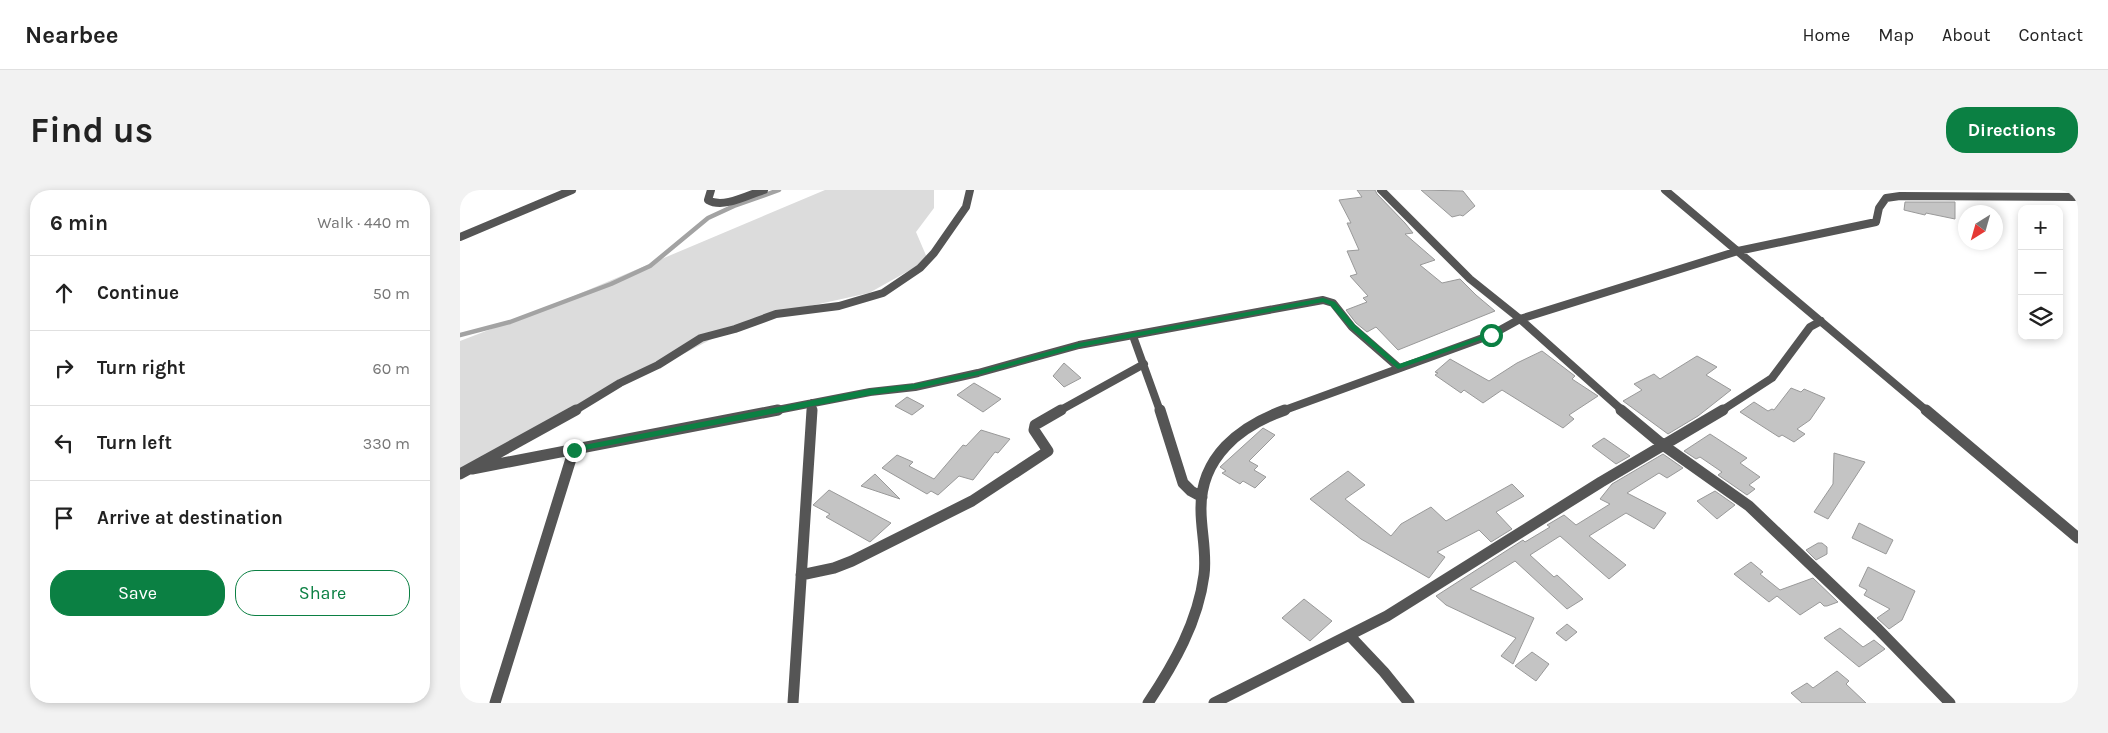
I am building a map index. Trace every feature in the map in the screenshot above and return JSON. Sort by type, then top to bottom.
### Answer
[{"type":"street","points":[[460,237],[572,190]]},
{"type":"street","points":[[711,190],[708,200],[718,204],[764,190]]},
{"type":"street","points":[[460,474],[472,469],[513,443],[564,417],[620,383],[658,366],[701,338],[735,329],[776,314],[839,306],[883,294],[920,268],[934,253],[962,215],[970,190]]},
{"type":"street","points":[[1381,190],[1470,279],[1520,319],[1590,383],[1663,444],[1749,506],[1878,629],[1950,703]]},
{"type":"street","points":[[1665,190],[2078,538]]},
{"type":"street","points":[[1148,703],[1162,683],[1179,650],[1198,601],[1205,553],[1200,512],[1208,473],[1217,451],[1234,435],[1268,416],[1398,367],[1491,335],[1520,319],[1738,251],[1876,222],[1879,208],[1886,198],[1900,196],[2078,197]]},
{"type":"street","points":[[472,469],[870,392],[915,387],[978,373],[1079,345],[1323,300],[1333,303],[1352,327],[1398,367]]},
{"type":"street","points":[[1214,703],[1387,616],[1663,444],[1691,430],[1772,378],[1810,327],[1821,321]]},
{"type":"street","points":[[1133,336],[1183,483],[1191,491],[1202,497]]},
{"type":"street","points":[[801,575],[834,568],[852,561],[972,501],[997,486],[1048,451],[1034,430],[1035,425],[1144,364]]},
{"type":"street","points":[[793,703],[812,403]]},
{"type":"street","points":[[495,703],[574,450]]},
{"type":"street","points":[[1350,636],[1384,672],[1409,703]]},
{"type":"shaded area","points":[[825,190],[934,190],[934,208],[916,232],[928,260],[869,293],[750,319],[460,471],[460,341],[543,309]]},
{"type":"building","points":[[1357,190],[1375,190],[1413,233],[1405,234],[1435,260],[1420,265],[1442,283],[1460,279],[1495,311],[1398,350],[1376,327],[1367,332],[1356,323],[1346,310],[1367,302],[1363,298],[1368,296],[1350,276],[1357,274],[1347,251],[1359,250],[1347,223],[1351,223],[1339,200],[1362,197]]},
{"type":"building","points":[[1421,190],[1463,191],[1475,206],[1463,216],[1452,217]]},
{"type":"building","points":[[1905,202],[1955,202],[1955,219],[1904,210]]},
{"type":"building","points":[[1542,351],[1575,376],[1572,379],[1598,396],[1569,415],[1574,419],[1563,428],[1502,390],[1483,403],[1464,390],[1461,393],[1435,375],[1438,373],[1435,372],[1450,359],[1489,381],[1517,363]]},
{"type":"building","points":[[1697,356],[1717,367],[1706,375],[1731,390],[1698,416],[1668,434],[1623,401],[1642,390],[1634,384],[1654,374],[1660,379]]},
{"type":"building","points":[[1064,363],[1081,378],[1064,387],[1053,376]]},
{"type":"building","points":[[974,383],[1001,399],[983,412],[957,395]]},
{"type":"building","points":[[1791,388],[1801,392],[1804,389],[1825,398],[1810,420],[1797,429],[1805,434],[1794,442],[1782,435],[1779,437],[1740,412],[1754,402],[1768,411],[1774,410]]},
{"type":"building","points":[[907,397],[924,406],[912,415],[895,406]]},
{"type":"building","points":[[1263,428],[1275,435],[1249,461],[1258,466],[1254,470],[1266,477],[1255,488],[1243,481],[1240,484],[1222,473],[1226,471],[1220,467]]},
{"type":"building","points":[[981,430],[1010,439],[998,453],[995,452],[973,480],[959,476],[938,495],[931,491],[927,494],[882,468],[897,455],[913,462],[909,466],[934,479],[963,445],[966,446]]},
{"type":"building","points":[[1710,434],[1747,458],[1740,463],[1760,477],[1749,485],[1755,489],[1747,495],[1718,475],[1722,472],[1700,457],[1696,459],[1684,451]]},
{"type":"building","points":[[1604,438],[1630,456],[1616,464],[1592,446]]},
{"type":"building","points":[[1834,453],[1865,462],[1828,519],[1814,512],[1833,484]]},
{"type":"building","points":[[1663,454],[1683,468],[1667,478],[1659,473],[1627,493],[1666,513],[1654,529],[1626,513],[1589,536],[1626,565],[1609,579],[1560,536],[1530,555],[1554,577],[1557,575],[1583,599],[1567,609],[1515,561],[1470,589],[1534,618],[1513,664],[1501,656],[1516,638],[1446,605],[1436,596],[1523,540],[1525,542],[1550,527],[1547,525],[1564,515],[1576,525],[1610,504],[1600,499],[1612,484]]},
{"type":"building","points":[[1348,471],[1365,485],[1345,499],[1391,536],[1401,524],[1431,507],[1446,521],[1512,484],[1524,496],[1496,512],[1512,529],[1491,542],[1479,530],[1437,552],[1445,557],[1429,578],[1361,539],[1310,499]]},
{"type":"building","points":[[875,474],[900,499],[861,486]]},
{"type":"building","points":[[829,490],[891,523],[870,542],[826,517],[830,514],[813,505]]},
{"type":"building","points":[[1715,491],[1735,505],[1717,519],[1697,501]]},
{"type":"building","points":[[1859,523],[1893,540],[1886,554],[1852,538]]},
{"type":"building","points":[[1818,543],[1822,543],[1827,547],[1827,554],[1816,560],[1806,550]]},
{"type":"building","points":[[1751,562],[1763,572],[1760,574],[1780,590],[1813,578],[1838,602],[1824,606],[1820,602],[1800,615],[1777,596],[1769,602],[1734,574]]},
{"type":"building","points":[[1868,567],[1915,591],[1902,620],[1889,629],[1877,618],[1890,609],[1864,595],[1867,590],[1859,586]]},
{"type":"building","points":[[1304,599],[1332,621],[1310,641],[1282,618]]},
{"type":"building","points":[[1567,624],[1577,632],[1566,641],[1556,633]]},
{"type":"building","points":[[1840,628],[1863,647],[1874,640],[1885,649],[1859,667],[1824,638]]},
{"type":"building","points":[[1532,652],[1549,664],[1536,681],[1515,666]]},
{"type":"building","points":[[1837,671],[1849,681],[1846,684],[1866,703],[1802,703],[1791,693],[1807,683],[1813,688]]},
{"type":"waterway","points":[[460,335],[510,322],[611,284],[650,266],[708,218],[734,206],[779,190]]},
{"type":"route","points":[[574,450],[870,392],[915,387],[978,373],[1079,345],[1323,300],[1333,303],[1352,327],[1398,367],[1491,335]]}]
